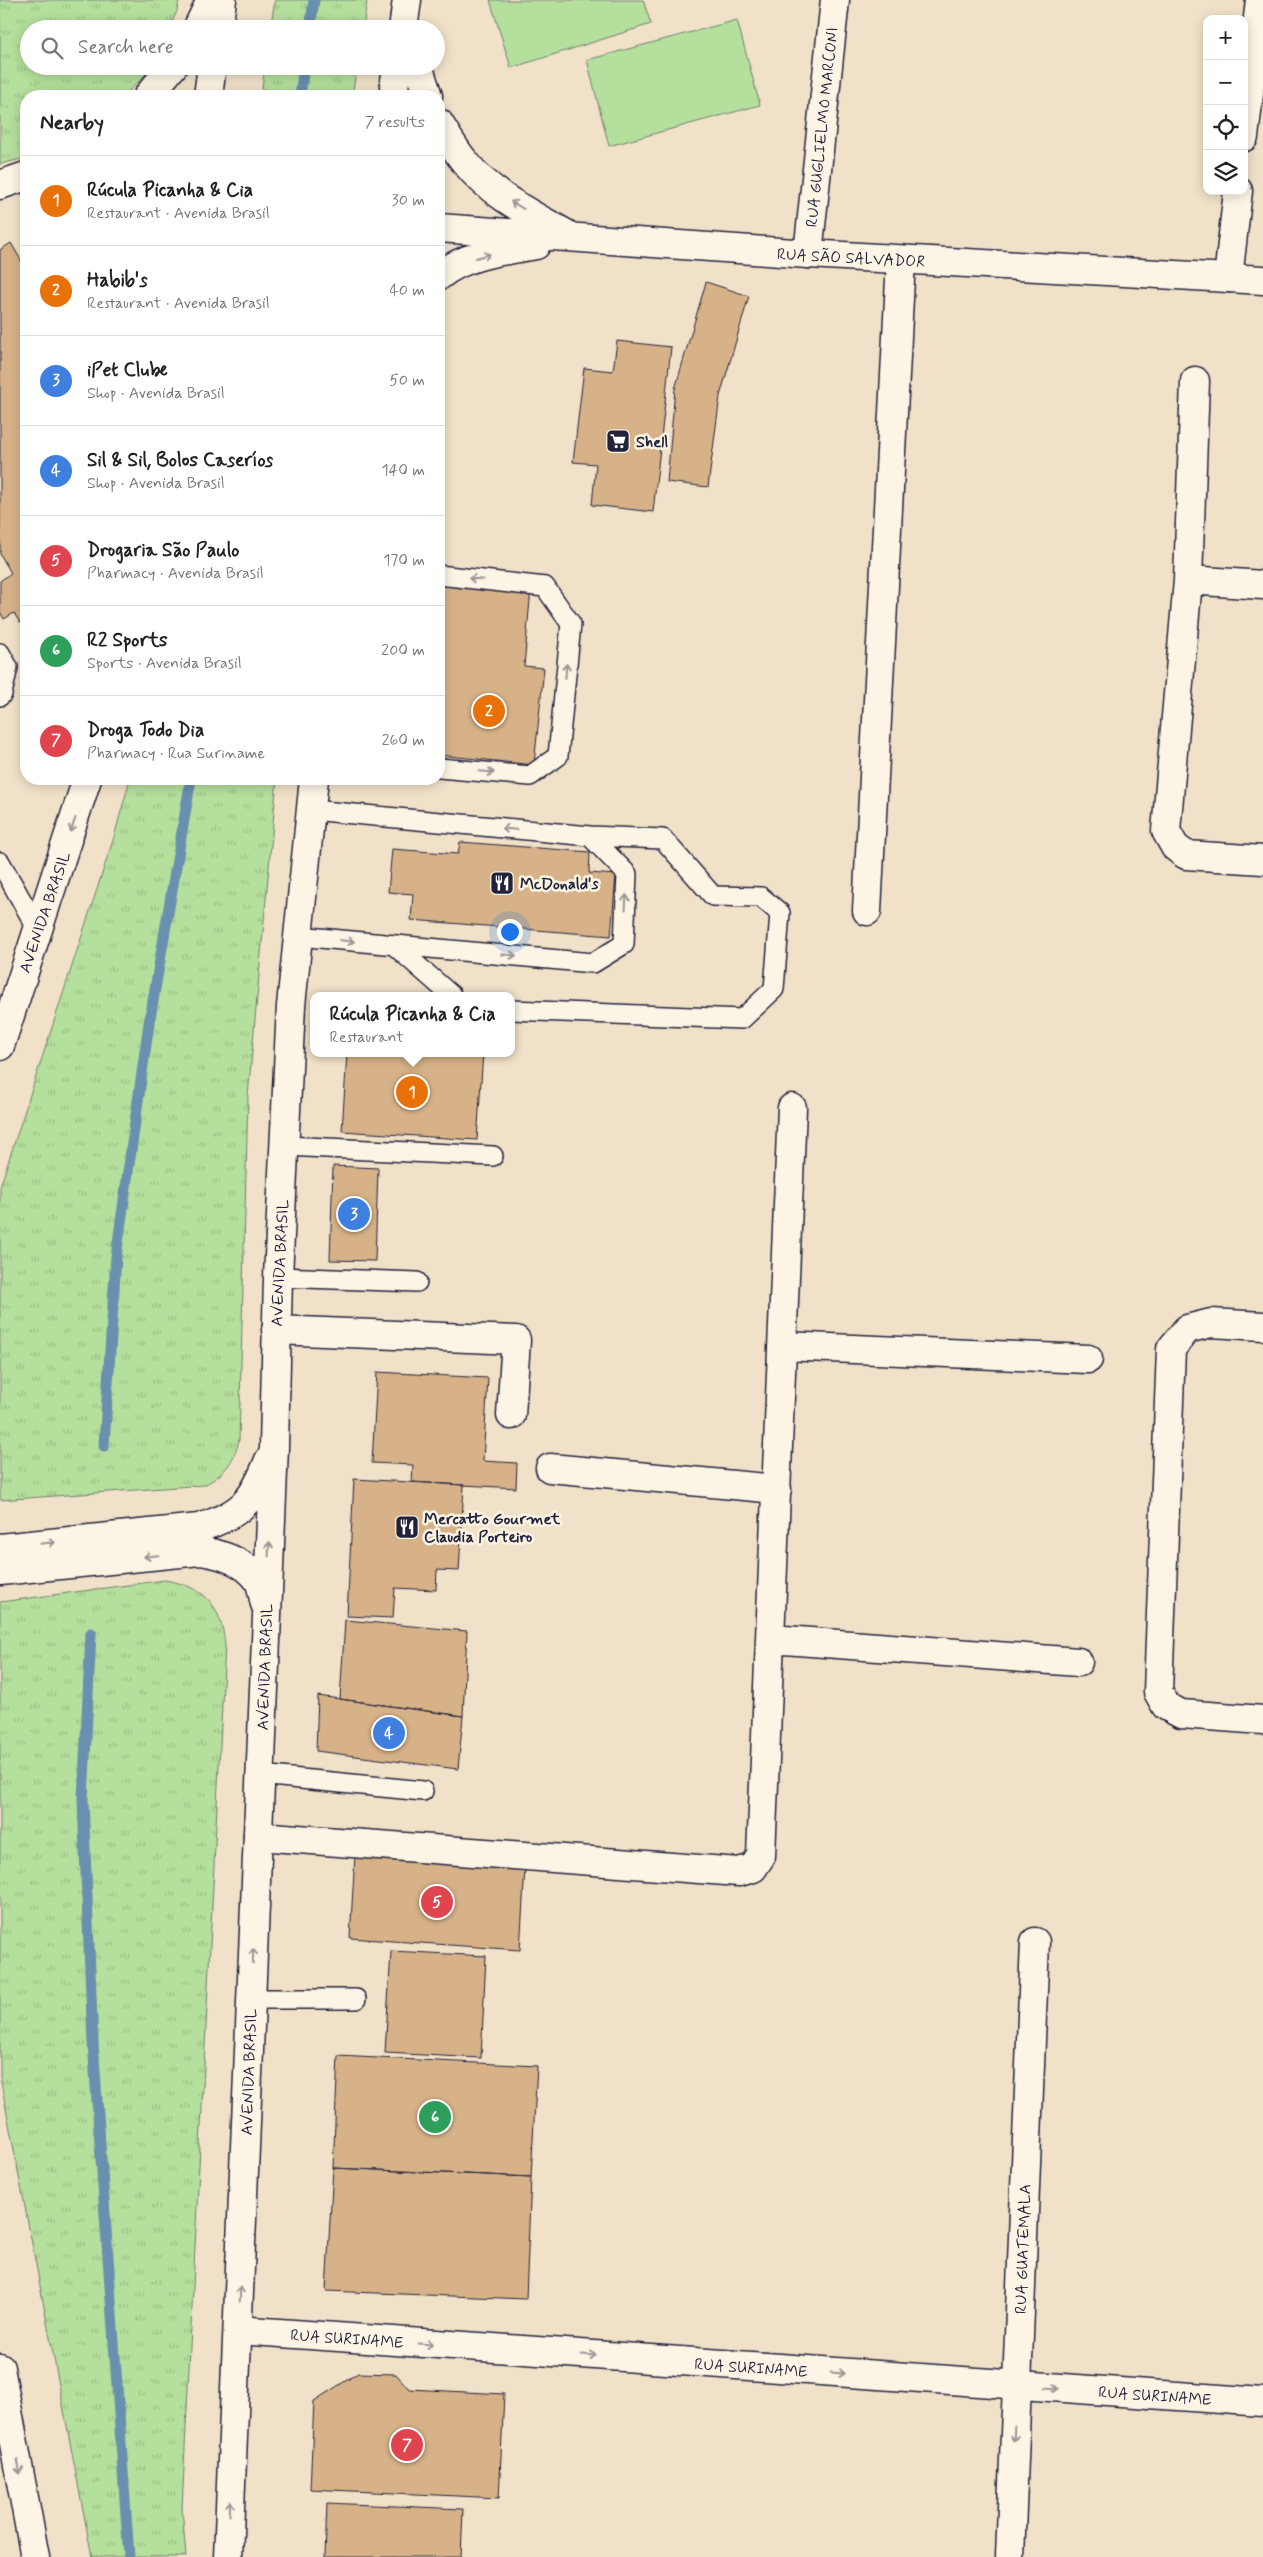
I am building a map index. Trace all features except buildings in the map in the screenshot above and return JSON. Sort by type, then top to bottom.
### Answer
[{"type":"street","points":[[201,20],[211,0]]},
{"type":"street","points":[[219,20],[222,0]]},
{"type":"street","name":"RUA GUGLIELMO MARCONI","points":[[808,254],[835,0]]},
{"type":"street","points":[[1248,105],[1260,0]]},
{"type":"street","points":[[153,90],[166,75]]},
{"type":"street","points":[[209,90],[211,75]]},
{"type":"street","points":[[394,90],[396,75]]},
{"type":"street","points":[[421,75],[426,90]]},
{"type":"street","points":[[445,133],[466,163],[493,188],[511,202],[574,238]]},
{"type":"street","points":[[0,185],[20,178]]},
{"type":"street","points":[[0,194],[20,196]]},
{"type":"street","points":[[1228,278],[1238,195]]},
{"type":"street","name":"RUA SÃO SALVADOR","points":[[445,228],[902,260],[1263,280]]},
{"type":"street","points":[[445,271],[470,259],[574,238]]},
{"type":"street","points":[[867,911],[902,260]]},
{"type":"street","points":[[1195,381],[1188,580],[1166,831],[1175,847],[1186,855],[1263,860]]},
{"type":"street","points":[[1188,580],[1263,585]]},
{"type":"street","name":"AVENIDA BRASIL","points":[[0,1046],[37,928],[77,816],[85,785]]},
{"type":"street","name":"AVENIDA BRASIL","points":[[228,2557],[274,1447],[278,1277],[291,1006],[313,785]]},
{"type":"street","points":[[258,1836],[739,1872],[754,1868],[761,1856],[792,1108]]},
{"type":"street","points":[[1263,1326],[1210,1323],[1187,1329],[1171,1349],[1158,1692],[1166,1706],[1181,1714],[1263,1720]]},
{"type":"street","points":[[276,1330],[516,1340],[511,1415]]},
{"type":"street","points":[[783,1346],[1088,1359]]},
{"type":"street","points":[[0,1548],[199,1528],[225,1520],[246,1504],[260,1483],[274,1447]]},
{"type":"street","points":[[550,1468],[777,1489]]},
{"type":"street","points":[[0,1571],[200,1551],[208,1552],[225,1555],[244,1567],[259,1582],[266,1608]]},
{"type":"street","points":[[771,1639],[1078,1662]]},
{"type":"street","name":"RUA GUATEMALA","points":[[1010,2557],[1034,1942]]},
{"type":"street","name":"RUA SURINAME","points":[[238,2330],[1263,2402]]},
{"type":"street","points":[[0,2368],[35,2557]]},
{"type":"lane","points":[[445,576],[545,587],[571,624],[558,756],[530,776],[445,769]]},
{"type":"lane","points":[[0,653],[8,667],[0,696]]},
{"type":"lane","points":[[311,810],[590,836],[663,839],[713,896],[761,897],[780,913],[774,989],[742,1019],[515,1010]]},
{"type":"lane","points":[[298,936],[593,963],[624,944],[627,874],[590,836]]},
{"type":"lane","points":[[0,862],[37,928]]},
{"type":"lane","points":[[394,945],[447,992]]},
{"type":"lane","points":[[285,1146],[493,1156]]},
{"type":"lane","points":[[278,1277],[417,1282]]},
{"type":"lane","points":[[260,1775],[423,1791]]},
{"type":"lane","points":[[251,1999],[356,2000]]},
{"type":"green space","points":[[0,0],[179,0],[173,20],[20,20],[20,75],[145,75],[130,90],[20,90],[20,159],[0,164]]},
{"type":"green space","points":[[275,0],[367,0],[364,20],[272,20]]},
{"type":"green space","points":[[490,0],[643,0],[651,24],[511,68]]},
{"type":"green space","points":[[737,20],[760,105],[609,146],[587,60]]},
{"type":"green space","points":[[264,75],[356,75],[353,90],[262,90]]},
{"type":"green space","points":[[128,785],[276,785],[248,1096],[239,1440],[234,1455],[227,1467],[217,1477],[204,1485],[0,1500],[0,1187],[114,837]]},
{"type":"green space","points":[[165,1580],[191,1587],[208,1600],[215,1608],[220,1619],[225,1645],[182,2508],[186,2557],[92,2557],[0,2077],[0,1602]]},
{"type":"waterway","points":[[311,20],[314,0]]},
{"type":"waterway","points":[[301,90],[303,75]]},
{"type":"waterway","points":[[104,1446],[116,1257],[148,1030],[190,785]]},
{"type":"waterway","points":[[91,1633],[83,1801],[93,2043],[129,2557]]},
{"type":"place","name":"Shell","points":[[618,441]]},
{"type":"place","name":"Habib's","points":[[489,711]]},
{"type":"place","name":"McDonald's","points":[[502,883]]},
{"type":"place","name":"Rúcula Picanha & Cia","points":[[412,1092]]},
{"type":"place","name":"iPet Clube","points":[[354,1214]]},
{"type":"place","name":"Mercatto Gourmet Claudia Porteiro","points":[[407,1527]]},
{"type":"place","name":"Sil & Sil, Bolos Caseríos","points":[[389,1733]]},
{"type":"place","name":"Drogaria São Paulo","points":[[437,1902]]},
{"type":"place","name":"R2 Sports","points":[[435,2117]]},
{"type":"place","name":"Droga Todo Dia","points":[[407,2445]]}]
